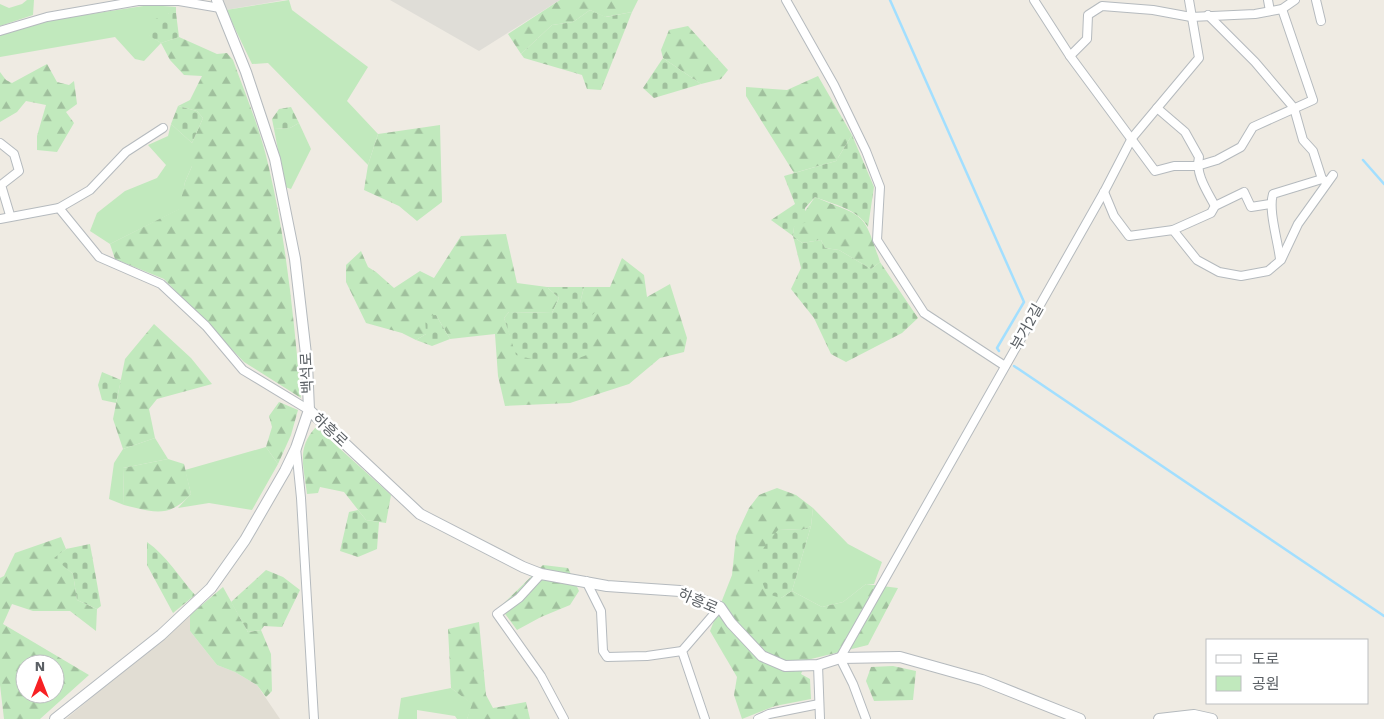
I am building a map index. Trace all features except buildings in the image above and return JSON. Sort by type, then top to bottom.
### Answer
[{"type":"street","points":[[786,0],[834,86],[866,151],[880,187],[877,240],[924,313],[1005,366]]},
{"type":"street","points":[[1034,0],[1070,56],[1155,170],[1174,166],[1197,166],[1217,160],[1241,147],[1253,128],[1313,100],[1282,9]]},
{"type":"street","name":"부거2길","points":[[840,658],[1104,192],[1132,138],[1199,58],[1188,0]]},
{"type":"street","points":[[1268,0],[1270,11]]},
{"type":"street","points":[[1070,56],[1087,39],[1088,15],[1102,6],[1153,10],[1192,17],[1255,14],[1282,9],[1295,0]]},
{"type":"street","points":[[1316,0],[1321,21]]},
{"type":"street","points":[[0,32],[47,17],[138,1],[179,1],[218,4]]},
{"type":"street","name":"백석로","points":[[55,719],[76,700],[161,635],[212,588],[245,540],[296,448],[309,410],[307,363],[295,259],[275,159],[246,72],[218,4]]},
{"type":"street","points":[[1208,15],[1255,62],[1294,108],[1303,140],[1312,151],[1325,180]]},
{"type":"street","points":[[1158,108],[1185,132],[1199,156],[1197,166],[1205,187],[1216,206]]},
{"type":"street","points":[[0,219],[10,215],[59,208],[90,190],[126,152],[162,128]]},
{"type":"street","points":[[0,142],[14,154],[19,171],[1,185],[10,215]]},
{"type":"street","points":[[1281,260],[1270,204],[1273,194],[1325,180],[1333,175]]},
{"type":"street","points":[[1174,230],[1197,260],[1219,272],[1246,275],[1268,271],[1281,260],[1298,224],[1325,180]]},
{"type":"street","points":[[1104,192],[1114,216],[1129,236],[1174,230],[1211,213],[1216,206],[1244,192],[1250,207],[1270,204]]},
{"type":"street","points":[[59,208],[99,257],[161,284],[206,326],[242,370],[309,410]]},
{"type":"street","name":"하흥로","points":[[309,410],[420,514],[541,574],[607,586],[680,591],[720,607],[731,623],[762,656],[785,666],[818,665],[840,658],[900,657],[982,680],[1080,719]]},
{"type":"street","points":[[296,448],[301,498],[314,719]]},
{"type":"street","points":[[541,574],[519,598],[497,614],[541,676],[564,719]]},
{"type":"street","points":[[586,581],[601,611],[603,651],[607,657],[647,656],[682,651],[720,607]]},
{"type":"street","points":[[682,651],[705,719]]},
{"type":"street","points":[[840,658],[853,684],[866,719]]},
{"type":"street","points":[[818,665],[820,719]]},
{"type":"street","points":[[758,719],[769,714],[818,704]]},
{"type":"street","points":[[1159,719],[1194,717],[1212,719]]},
{"type":"shaded area","points":[[222,0],[284,0],[226,10]]},
{"type":"shaded area","points":[[390,0],[560,0],[479,51]]},
{"type":"shaded area","points":[[190,615],[190,631],[217,665],[235,672],[257,685],[280,719],[66,719]]},
{"type":"green space","points":[[27,0],[34,0],[33,15],[0,26],[0,4],[9,8],[22,4]]},
{"type":"green space","points":[[289,0],[292,10],[368,67],[347,101],[378,134],[368,165],[268,63],[252,64],[226,10]]},
{"type":"green space","points":[[560,0],[638,0],[632,12],[605,17],[590,10],[573,22],[552,25],[521,54],[508,34]]},
{"type":"green space","points":[[150,5],[176,7],[176,13],[169,13],[149,35],[161,43],[144,61],[135,59],[115,37],[0,57],[0,35],[51,20]]},
{"type":"green space","points":[[590,10],[606,17],[632,12],[601,90],[587,89],[582,75],[524,58],[521,54],[552,25],[573,22]]},
{"type":"green space","points":[[169,13],[176,13],[179,37],[161,43],[148,35],[151,21]]},
{"type":"green space","points":[[688,26],[728,70],[721,79],[701,84],[663,58],[661,50],[669,30]]},
{"type":"green space","points":[[179,37],[217,54],[227,53],[233,60],[258,127],[266,154],[281,225],[293,311],[301,398],[244,362],[164,279],[115,259],[110,244],[179,209],[185,182],[192,166],[192,143],[203,118],[197,111],[178,106],[190,100],[202,76],[184,75],[170,60],[161,43]]},
{"type":"green space","points":[[663,58],[701,84],[654,98],[643,88]]},
{"type":"green space","points":[[47,64],[57,82],[69,85],[74,81],[77,104],[66,112],[74,123],[57,152],[37,150],[37,136],[46,105],[26,101],[17,112],[0,122],[0,72],[6,80],[12,83]]},
{"type":"green space","points":[[818,76],[852,135],[836,161],[794,173],[746,96],[746,87],[787,90]]},
{"type":"green space","points":[[178,106],[197,111],[203,118],[192,143],[171,124]]},
{"type":"green space","points":[[291,107],[299,123],[290,128],[274,129],[272,119],[279,109]]},
{"type":"green space","points":[[299,123],[311,149],[291,189],[285,187],[274,129],[290,128]]},
{"type":"green space","points":[[171,124],[192,143],[192,166],[185,182],[180,209],[110,244],[90,231],[97,213],[125,191],[157,178],[166,165],[148,145],[168,136]]},
{"type":"green space","points":[[440,125],[442,202],[417,221],[399,206],[364,190],[368,165],[378,134]]},
{"type":"green space","points":[[852,135],[874,187],[868,227],[851,211],[815,197],[805,208],[806,222],[794,227],[793,236],[771,220],[795,204],[784,176],[836,161]]},
{"type":"green space","points":[[815,197],[853,213],[860,218],[870,232],[880,262],[871,269],[839,250],[825,248],[821,240],[802,243],[793,236],[794,227]]},
{"type":"green space","points":[[506,234],[517,283],[547,287],[559,298],[552,313],[509,312],[504,318],[517,355],[580,303],[584,287],[610,287],[622,258],[644,275],[647,297],[670,284],[687,338],[684,352],[660,358],[629,384],[570,403],[505,406],[498,376],[495,334],[450,339],[436,315],[426,334],[416,340],[402,333],[366,323],[346,282],[346,265],[361,251],[368,267],[394,288],[420,271],[434,278],[461,236]]},
{"type":"green space","points":[[793,236],[802,243],[821,240],[825,248],[839,250],[871,269],[880,262],[918,318],[902,333],[846,362],[831,354],[814,318],[791,289],[801,268]]},
{"type":"green space","points":[[547,287],[584,287],[580,303],[596,311],[587,321],[593,352],[573,360],[555,362],[516,355],[504,318],[509,312],[552,313],[559,298]]},
{"type":"green space","points":[[436,315],[450,339],[432,346],[416,340],[426,334],[425,316]]},
{"type":"green space","points":[[154,324],[191,358],[212,384],[157,399],[149,409],[155,438],[123,449],[113,419],[125,359]]},
{"type":"green space","points":[[102,372],[121,380],[116,403],[102,400],[98,385]]},
{"type":"green space","points":[[279,402],[298,410],[291,435],[278,464],[266,447],[272,427],[269,416]]},
{"type":"green space","points":[[316,427],[391,495],[386,523],[366,520],[344,492],[320,487],[318,493],[307,494],[303,466],[304,450],[310,435]]},
{"type":"green space","points":[[155,438],[168,459],[123,468],[124,505],[109,499],[114,463],[123,449]]},
{"type":"green space","points":[[266,447],[278,464],[252,510],[209,503],[178,508],[191,494],[185,470]]},
{"type":"green space","points":[[168,459],[184,464],[191,494],[175,507],[160,512],[124,505],[123,468]]},
{"type":"green space","points":[[777,488],[796,495],[813,508],[811,526],[802,530],[779,529],[781,598],[792,591],[822,607],[843,602],[866,584],[898,588],[868,645],[807,660],[801,674],[810,679],[811,699],[775,706],[742,719],[734,695],[737,677],[710,631],[732,575],[736,536],[749,508],[759,495]]},
{"type":"green space","points":[[813,508],[848,544],[882,562],[874,584],[866,584],[843,602],[822,607],[792,591],[811,526]]},
{"type":"green space","points":[[358,510],[366,520],[379,522],[377,549],[358,557],[340,551],[349,512]]},
{"type":"green space","points":[[811,526],[792,591],[781,598],[767,594],[759,566],[761,552],[765,545],[779,529],[802,530]]},
{"type":"green space","points":[[61,537],[66,549],[55,558],[73,574],[77,600],[97,609],[96,631],[70,611],[33,611],[12,604],[3,624],[54,654],[15,654],[15,704],[57,704],[40,719],[4,719],[0,685],[0,578],[4,576],[15,553]]},
{"type":"green space","points":[[147,542],[167,560],[195,595],[173,613],[147,565]]},
{"type":"green space","points":[[90,544],[101,606],[97,609],[77,600],[73,574],[54,558],[66,549]]},
{"type":"green space","points":[[543,565],[568,568],[579,591],[570,605],[541,617],[517,630],[500,607]]},
{"type":"green space","points":[[266,570],[283,577],[300,590],[282,627],[264,626],[261,630],[248,632],[231,602]]},
{"type":"green space","points":[[223,587],[248,632],[261,630],[271,654],[272,691],[266,697],[257,685],[235,672],[217,665],[190,631],[190,615]]},
{"type":"green space","points":[[479,622],[486,695],[493,708],[526,702],[530,719],[467,719],[472,704],[451,688],[448,629]]},
{"type":"green space","points":[[65,661],[89,675],[65,697]]},
{"type":"green space","points":[[893,666],[916,671],[913,700],[874,701],[866,681],[871,667]]},
{"type":"green space","points":[[451,688],[473,704],[467,719],[457,719],[455,716],[417,710],[417,719],[398,719],[401,698]]},
{"type":"waterway","points":[[890,0],[1024,302],[997,348],[999,351]]},
{"type":"waterway","points":[[1363,160],[1384,184]]},
{"type":"waterway","points":[[1014,366],[1384,616]]}]
